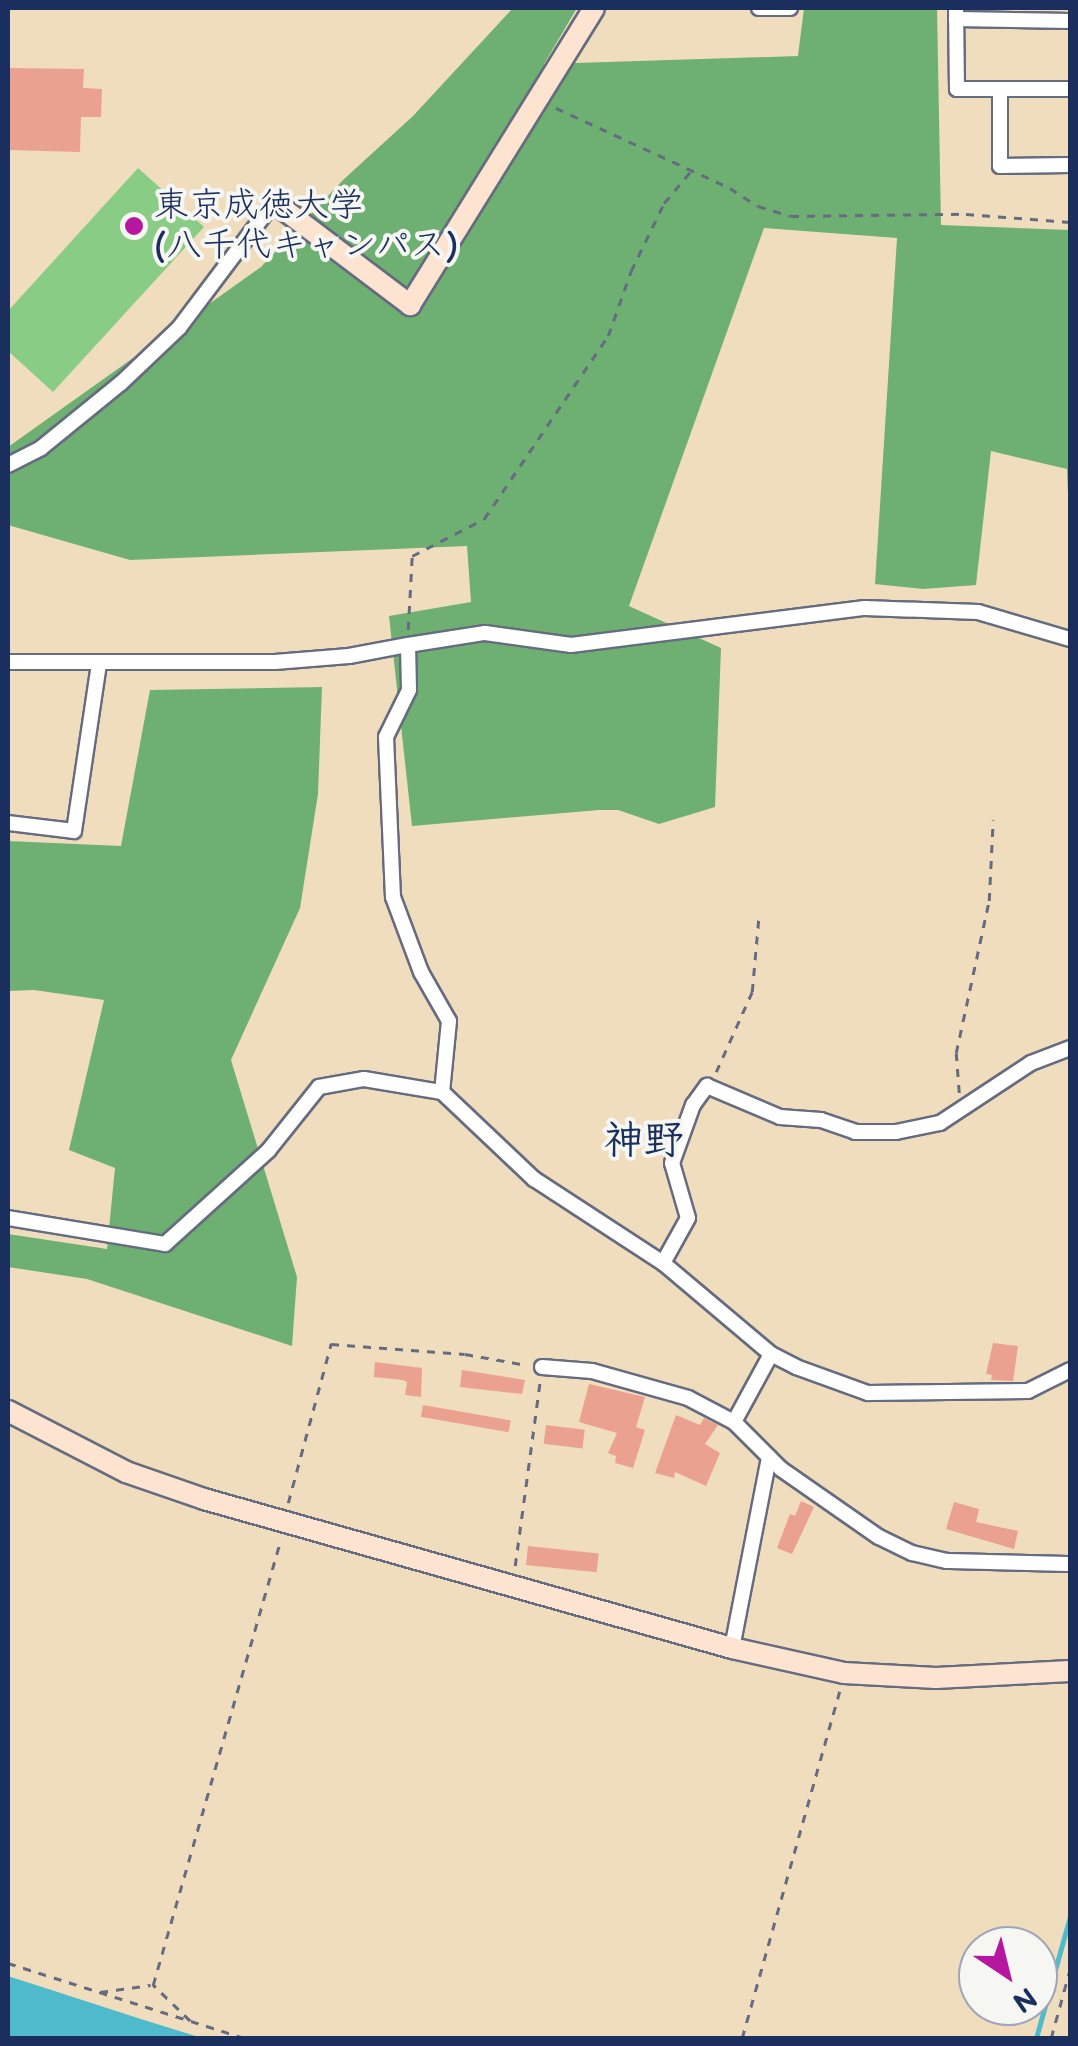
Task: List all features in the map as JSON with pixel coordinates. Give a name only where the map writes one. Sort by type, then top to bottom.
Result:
[{"type":"street","points":[[8,465],[42,448],[122,383],[179,328],[274,202],[410,305],[594,8]]},
{"type":"street","points":[[759,8],[790,8]]},
{"type":"street","points":[[1070,20],[956,13],[958,89],[1070,89]]},
{"type":"street","points":[[1000,88],[1000,166],[1070,165]]},
{"type":"street","points":[[8,662],[276,662],[349,656],[485,632],[572,645],[865,608],[978,612],[1070,638]]},
{"type":"street","points":[[408,645],[409,690],[386,736],[393,897],[420,972],[449,1021],[442,1092]]},
{"type":"street","points":[[8,823],[74,831],[99,664]]},
{"type":"street","points":[[663,1263],[688,1218],[672,1164],[694,1104],[707,1086],[780,1117],[821,1120],[855,1132],[928,1127],[1030,1063],[1070,1048]]},
{"type":"street","points":[[8,1218],[166,1244],[268,1151],[318,1087],[364,1079],[442,1092],[534,1180],[663,1263],[771,1354],[840,1386],[868,1393],[1028,1391],[1070,1370]]},
{"type":"street","points":[[734,1422],[771,1354]]},
{"type":"street","points":[[542,1367],[592,1371],[688,1398],[734,1422],[769,1458],[851,1518],[912,1553],[947,1561],[1070,1564]]},
{"type":"street","points":[[8,1411],[126,1472],[283,1524],[732,1648],[844,1673],[936,1678],[1070,1671]]},
{"type":"street","points":[[732,1648],[769,1458]]},
{"type":"path","points":[[535,98],[691,170],[758,206],[791,216],[966,214],[1070,222]]},
{"type":"path","points":[[408,645],[412,556],[484,519],[608,336],[631,271],[664,203],[691,170]]},
{"type":"path","points":[[960,1109],[956,1054],[989,901],[993,820]]},
{"type":"path","points":[[707,1086],[724,1059],[752,992],[759,913]]},
{"type":"path","points":[[153,1985],[331,1344],[465,1354],[542,1367],[512,1587]]},
{"type":"path","points":[[742,2038],[844,1673]]},
{"type":"path","points":[[8,1963],[244,2038]]},
{"type":"path","points":[[1050,2038],[1070,1969]]},
{"type":"path","points":[[97,1992],[153,1985]]},
{"type":"path","points":[[153,1985],[190,2021]]},
{"type":"green space","points":[[513,8],[577,8],[544,64],[798,56],[804,8],[937,8],[941,225],[1070,230],[1070,545],[1067,469],[991,451],[976,585],[923,589],[875,584],[897,238],[764,228],[629,606],[721,648],[715,807],[659,824],[618,810],[599,810],[412,826],[389,616],[471,602],[467,546],[130,560],[8,525],[8,447],[261,267],[343,180],[413,116]]},
{"type":"green space","points":[[138,168],[204,227],[53,392],[8,351],[8,311]]},
{"type":"green space","points":[[322,687],[318,794],[300,908],[231,1060],[297,1277],[292,1346],[87,1279],[8,1267],[8,1234],[107,1249],[115,1168],[69,1150],[104,1000],[34,990],[8,991],[8,841],[121,846],[150,690]]},
{"type":"water","points":[[8,1976],[144,2020],[202,2038],[8,2038]]},
{"type":"building","points":[[8,68],[84,69],[83,88],[102,89],[101,117],[81,117],[80,152],[8,150]]},
{"type":"building","points":[[993,1343],[1018,1346],[1013,1381],[991,1380],[992,1375],[986,1374]]},
{"type":"building","points":[[375,1362],[422,1368],[421,1397],[405,1395],[407,1382],[403,1380],[374,1377]]},
{"type":"building","points":[[462,1370],[525,1380],[522,1394],[460,1387]]},
{"type":"building","points":[[589,1384],[645,1397],[636,1427],[645,1430],[633,1468],[615,1463],[616,1456],[608,1453],[617,1433],[579,1422]]},
{"type":"building","points":[[423,1405],[511,1420],[509,1432],[421,1417]]},
{"type":"building","points":[[676,1415],[700,1425],[704,1418],[718,1425],[705,1444],[720,1453],[706,1486],[675,1472],[674,1478],[655,1473]]},
{"type":"building","points":[[546,1425],[585,1430],[582,1449],[544,1444]]},
{"type":"building","points":[[801,1501],[814,1507],[792,1554],[777,1548],[790,1514],[795,1516]]},
{"type":"building","points":[[954,1502],[979,1509],[976,1522],[1018,1531],[1014,1549],[946,1529]]},
{"type":"building","points":[[528,1546],[599,1553],[597,1572],[526,1565]]},
{"type":"waterway","points":[[1036,2038],[1070,1916]]},
{"type":"place","name":"東京成徳大学 (八千代キャンパス)","points":[[134,226]]},
{"type":"district","name":"神野","points":[[644,1141]]}]
